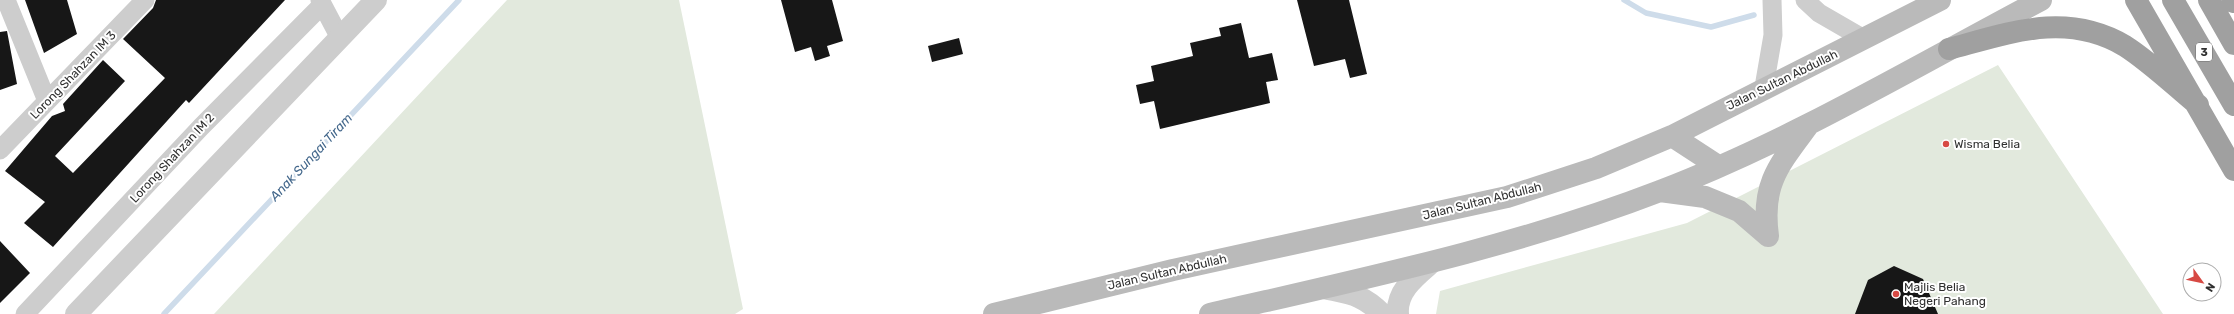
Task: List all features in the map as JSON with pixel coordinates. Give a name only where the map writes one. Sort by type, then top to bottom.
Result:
[{"type":"highway","points":[[2136,0],[2198,105],[2234,170]]},
{"type":"highway","points":[[2153,28],[2154,14],[2161,0]]},
{"type":"highway","name":"3","points":[[2173,0],[2234,105]]},
{"type":"highway","points":[[2209,0],[2234,44]]},
{"type":"highway","points":[[1949,49],[2042,26],[2071,27],[2098,34],[2125,46],[2198,105]]},
{"type":"main road","name":"Jalan Sultan Abdullah","points":[[994,314],[1173,270],[1507,197],[1596,168],[1672,136],[1764,87],[1864,39],[1940,0]]},
{"type":"main road","points":[[1210,314],[1431,263],[1573,221],[1660,191],[1809,124],[2040,0]]},
{"type":"main road","points":[[1660,191],[1705,197],[1739,212],[1768,236],[1765,215],[1766,197],[1784,157],[1809,124]]},
{"type":"main road","points":[[1672,136],[1718,166]]},
{"type":"street","points":[[6,0],[47,101]]},
{"type":"street","name":"Lorong Shahzan IM 3","points":[[0,150],[145,0]]},
{"type":"street","points":[[76,314],[376,0]]},
{"type":"street","points":[[1764,87],[1773,35],[1772,0]]},
{"type":"street","points":[[1805,0],[1819,13],[1864,39]]},
{"type":"street","points":[[321,2],[340,38]]},
{"type":"street","name":"Lorong Shahzan IM 2","points":[[25,314],[321,2]]},
{"type":"street","points":[[1398,314],[1399,299],[1406,288],[1413,279],[1431,263]]},
{"type":"street","points":[[1324,288],[1354,294],[1369,301],[1382,314]]},
{"type":"shaded area","points":[[507,0],[679,0],[743,309],[735,314],[214,314]]},
{"type":"shaded area","name":"Wisma Belia","points":[[1998,65],[2163,314],[1436,314],[1440,291],[1687,223]]},
{"type":"building","points":[[25,0],[67,0],[77,34],[44,53]]},
{"type":"building","points":[[156,0],[285,0],[189,103],[186,100],[53,247],[24,223],[45,202],[5,171],[52,116],[65,111],[63,104],[103,60],[125,81],[55,156],[73,173],[165,78],[123,39],[153,8]]},
{"type":"building","points":[[781,0],[832,0],[843,41],[827,46],[830,56],[815,61],[811,47],[795,52]]},
{"type":"building","points":[[1297,0],[1349,0],[1367,74],[1350,78],[1345,59],[1314,66]]},
{"type":"building","points":[[1241,23],[1249,58],[1272,53],[1278,80],[1266,82],[1270,103],[1160,129],[1154,101],[1140,104],[1136,85],[1154,81],[1151,66],[1193,56],[1190,43],[1221,36],[1219,28]]},
{"type":"building","points":[[7,31],[17,84],[0,90],[0,32]]},
{"type":"building","points":[[959,38],[963,54],[932,62],[928,46]]},
{"type":"building","points":[[0,241],[30,273],[0,303]]},
{"type":"building","name":"Majlis Belia Negeri Pahang","points":[[1894,266],[1923,279],[1938,314],[1855,314],[1868,280]]},
{"type":"waterway","name":"Anak Sungai Tiram","points":[[164,314],[459,0]]},
{"type":"waterway","name":"Anak Sungai Tiram","points":[[1624,0],[1646,13],[1711,27],[1754,15]]},
{"type":"place","name":"Wisma Belia","points":[[1946,144]]},
{"type":"place","name":"Majlis Belia Negeri Pahang","points":[[1896,294]]}]
